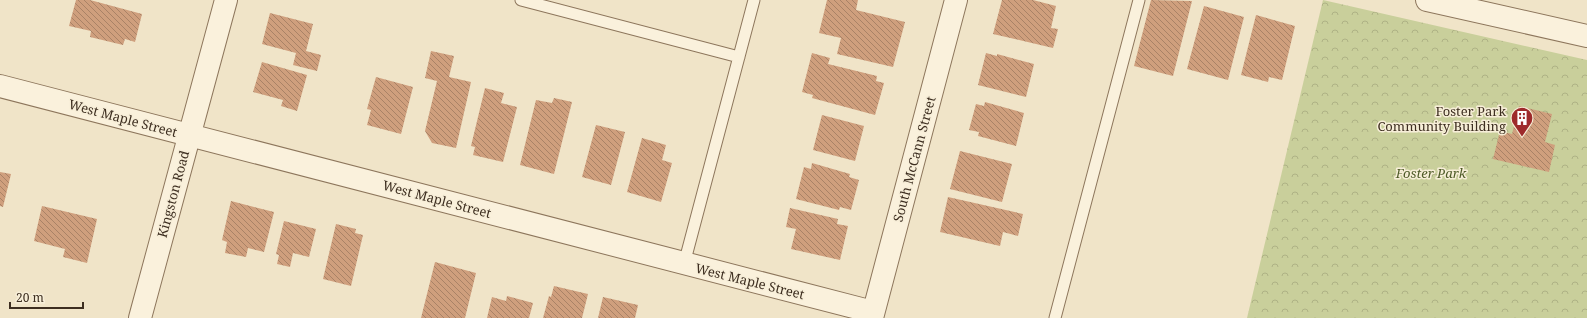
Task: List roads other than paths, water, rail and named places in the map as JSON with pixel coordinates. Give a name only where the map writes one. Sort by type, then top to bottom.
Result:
[{"type":"street","name":"Kingston Road","points":[[140,318],[226,0]]},
{"type":"street","name":"South McCann Street","points":[[873,315],[956,0]]},
{"type":"street","points":[[1427,0],[1587,36]]},
{"type":"street","name":"West Maple Street","points":[[0,86],[684,264],[873,315]]},
{"type":"lane","points":[[521,0],[738,57]]},
{"type":"lane","points":[[684,264],[754,0]]},
{"type":"lane","points":[[1055,318],[1139,0]]},
{"type":"place","name":"Foster Park Community Building","points":[[1522,138]]},
{"type":"park label","name":"Foster Park","points":[[1431,173]]}]
